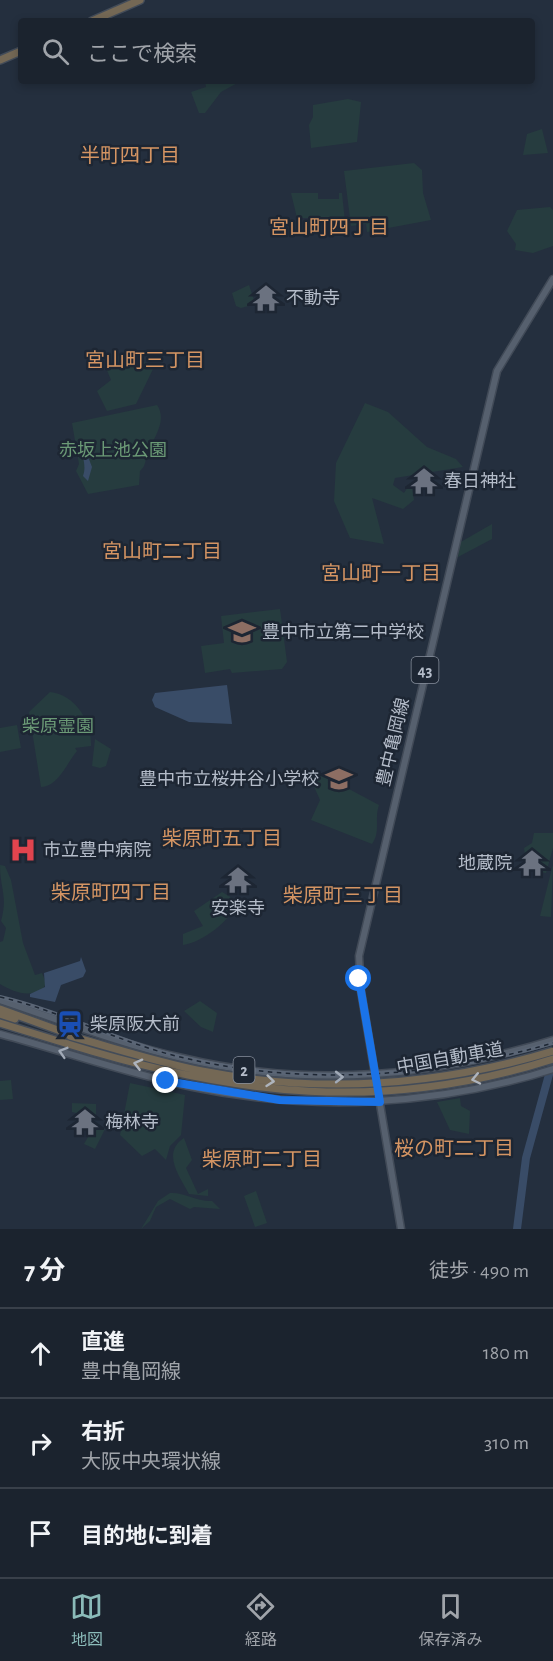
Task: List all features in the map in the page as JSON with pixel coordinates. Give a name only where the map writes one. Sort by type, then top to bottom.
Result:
[{"type":"highway","points":[[99,18],[140,0]]},
{"type":"highway","points":[[0,60],[18,52]]},
{"type":"highway","points":[[0,1009],[70,1035]]},
{"type":"highway","name":"中国自動車道","points":[[0,1014],[84,1040],[202,1071],[265,1081],[385,1084],[496,1067],[553,1050]]},
{"type":"highway","name":"中国自動車道","points":[[0,1024],[199,1079],[259,1088],[326,1093],[385,1092],[443,1086],[502,1074],[553,1059]]},
{"type":"main road","name":"豊中亀岡線","points":[[401,1229],[359,971],[367,921],[496,370],[553,279]]},
{"type":"main road","name":"2","points":[[0,1000],[154,1051],[214,1065],[316,1076],[376,1076],[450,1067],[553,1041]]},
{"type":"main road","name":"2","points":[[0,1034],[113,1067],[203,1089],[280,1100],[380,1102],[482,1088],[553,1069]]},
{"type":"green space","points":[[206,84],[236,84],[221,92],[205,113],[199,113],[191,92],[206,87]]},
{"type":"green space","points":[[348,99],[361,102],[357,142],[311,148],[309,125],[313,117],[313,105]]},
{"type":"green space","points":[[542,129],[548,153],[523,155],[527,134]]},
{"type":"green space","points":[[414,163],[422,170],[423,193],[431,220],[367,232],[366,224],[351,226],[344,171]]},
{"type":"green space","points":[[291,193],[318,193],[318,199],[339,199],[339,193],[342,193],[346,231],[321,232],[311,218],[297,218]]},
{"type":"green space","points":[[550,207],[553,210],[553,246],[533,253],[515,250],[516,244],[507,231],[517,210]]},
{"type":"green space","points":[[249,285],[254,300],[252,305],[241,308],[236,306],[232,293]]},
{"type":"green space","points":[[119,355],[129,359],[135,367],[145,362],[148,366],[155,365],[136,404],[107,411],[97,391],[111,380],[106,368]]},
{"type":"green space","points":[[365,403],[388,412],[427,447],[456,459],[463,467],[395,478],[393,485],[404,493],[411,482],[414,500],[403,509],[372,498],[384,544],[350,538],[334,501],[336,463]]},
{"type":"green space","name":"赤坂上池公園","points":[[157,405],[161,417],[160,424],[140,471],[139,485],[88,494],[76,471],[79,464],[72,423]]},
{"type":"green space","points":[[492,524],[492,539],[458,557],[459,543]]},
{"type":"green space","points":[[280,609],[287,662],[282,669],[232,673],[230,669],[205,673],[201,646],[224,643],[221,616]]},
{"type":"green space","name":"柴原霊園","points":[[50,692],[68,698],[81,711],[89,728],[91,746],[75,748],[77,751],[62,774],[53,783],[41,787],[29,712]]},
{"type":"green space","points":[[17,725],[21,748],[0,752],[0,728]]},
{"type":"green space","points":[[95,739],[111,749],[106,766],[100,768],[92,766]]},
{"type":"green space","points":[[317,772],[379,805],[376,834],[372,844],[311,820],[320,800],[312,782]]},
{"type":"green space","points":[[534,833],[553,833],[553,848],[546,873],[540,872],[541,857],[525,855],[524,848],[532,843]]},
{"type":"green space","points":[[0,865],[5,866],[11,880],[23,943],[35,975],[42,973],[46,983],[43,989],[37,992],[21,993],[0,984],[0,942],[3,941],[6,928],[1,921],[4,899]]},
{"type":"green space","points":[[553,865],[551,917],[540,916],[552,868]]},
{"type":"green space","points":[[222,892],[239,902],[235,909],[208,935],[183,945],[183,934],[203,926],[194,911]]},
{"type":"green space","points":[[200,1001],[217,1013],[213,1032],[201,1027],[184,1011]]},
{"type":"green space","points":[[11,1080],[13,1099],[0,1100],[0,1081]]},
{"type":"green space","points":[[130,1083],[185,1095],[181,1135],[170,1146],[166,1160],[155,1149],[142,1156],[120,1135]]},
{"type":"green space","points":[[460,1098],[461,1106],[470,1111],[469,1134],[450,1130],[437,1102]]},
{"type":"green space","points":[[72,1103],[96,1104],[96,1118],[72,1112]]},
{"type":"green space","points":[[93,1128],[105,1129],[95,1149],[84,1144]]},
{"type":"green space","points":[[184,1138],[192,1160],[186,1168],[198,1194],[208,1189],[208,1196],[189,1194],[177,1173],[173,1158],[174,1151],[177,1144]]},
{"type":"green space","points":[[256,1191],[267,1223],[255,1227],[244,1196]]},
{"type":"green space","points":[[170,1193],[212,1201],[220,1209],[194,1207],[190,1209],[170,1199],[156,1207],[150,1221],[141,1229],[158,1201]]},
{"type":"water","points":[[82,439],[88,444],[87,454],[92,467],[88,481],[83,476]]},
{"type":"water","points":[[227,685],[232,724],[189,722],[155,707],[152,700],[155,693]]},
{"type":"water","points":[[81,957],[86,971],[83,977],[61,985],[55,1002],[30,997],[30,994],[45,987],[44,973],[80,961]]},
{"type":"waterway","points":[[517,1229],[526,1158],[553,1060]]},
{"type":"railway","points":[[0,997],[45,1010],[154,1050],[223,1066],[270,1072],[318,1075],[413,1071],[507,1055],[553,1043]]},
{"type":"place","name":"不動寺","points":[[266,298]]},
{"type":"place","name":"春日神社","points":[[424,481]]},
{"type":"place","name":"豊中市立第二中学校","points":[[242,632]]},
{"type":"place","name":"豊中市立桜井谷小学校","points":[[339,779]]},
{"type":"place","name":"市立豊中病院","points":[[23,850]]},
{"type":"place","name":"地蔵院","points":[[532,863]]},
{"type":"place","name":"安楽寺","points":[[238,880]]},
{"type":"place","name":"柴原阪大前","points":[[70,1024]]},
{"type":"place","name":"梅林寺","points":[[85,1122]]},
{"type":"district","name":"半町四丁目","points":[[130,155]]},
{"type":"district","name":"宮山町四丁目","points":[[329,227]]},
{"type":"district","name":"宮山町三丁目","points":[[145,360]]},
{"type":"district","name":"宮山町二丁目","points":[[162,551]]},
{"type":"district","name":"宮山町一丁目","points":[[381,573]]},
{"type":"district","name":"柴原町五丁目","points":[[222,838]]},
{"type":"district","name":"柴原町四丁目","points":[[111,892]]},
{"type":"district","name":"柴原町三丁目","points":[[343,895]]},
{"type":"district","name":"桜の町二丁目","points":[[454,1148]]},
{"type":"district","name":"柴原町二丁目","points":[[262,1159]]},
{"type":"route","points":[[166,1081],[280,1100],[380,1102],[359,979]]}]
